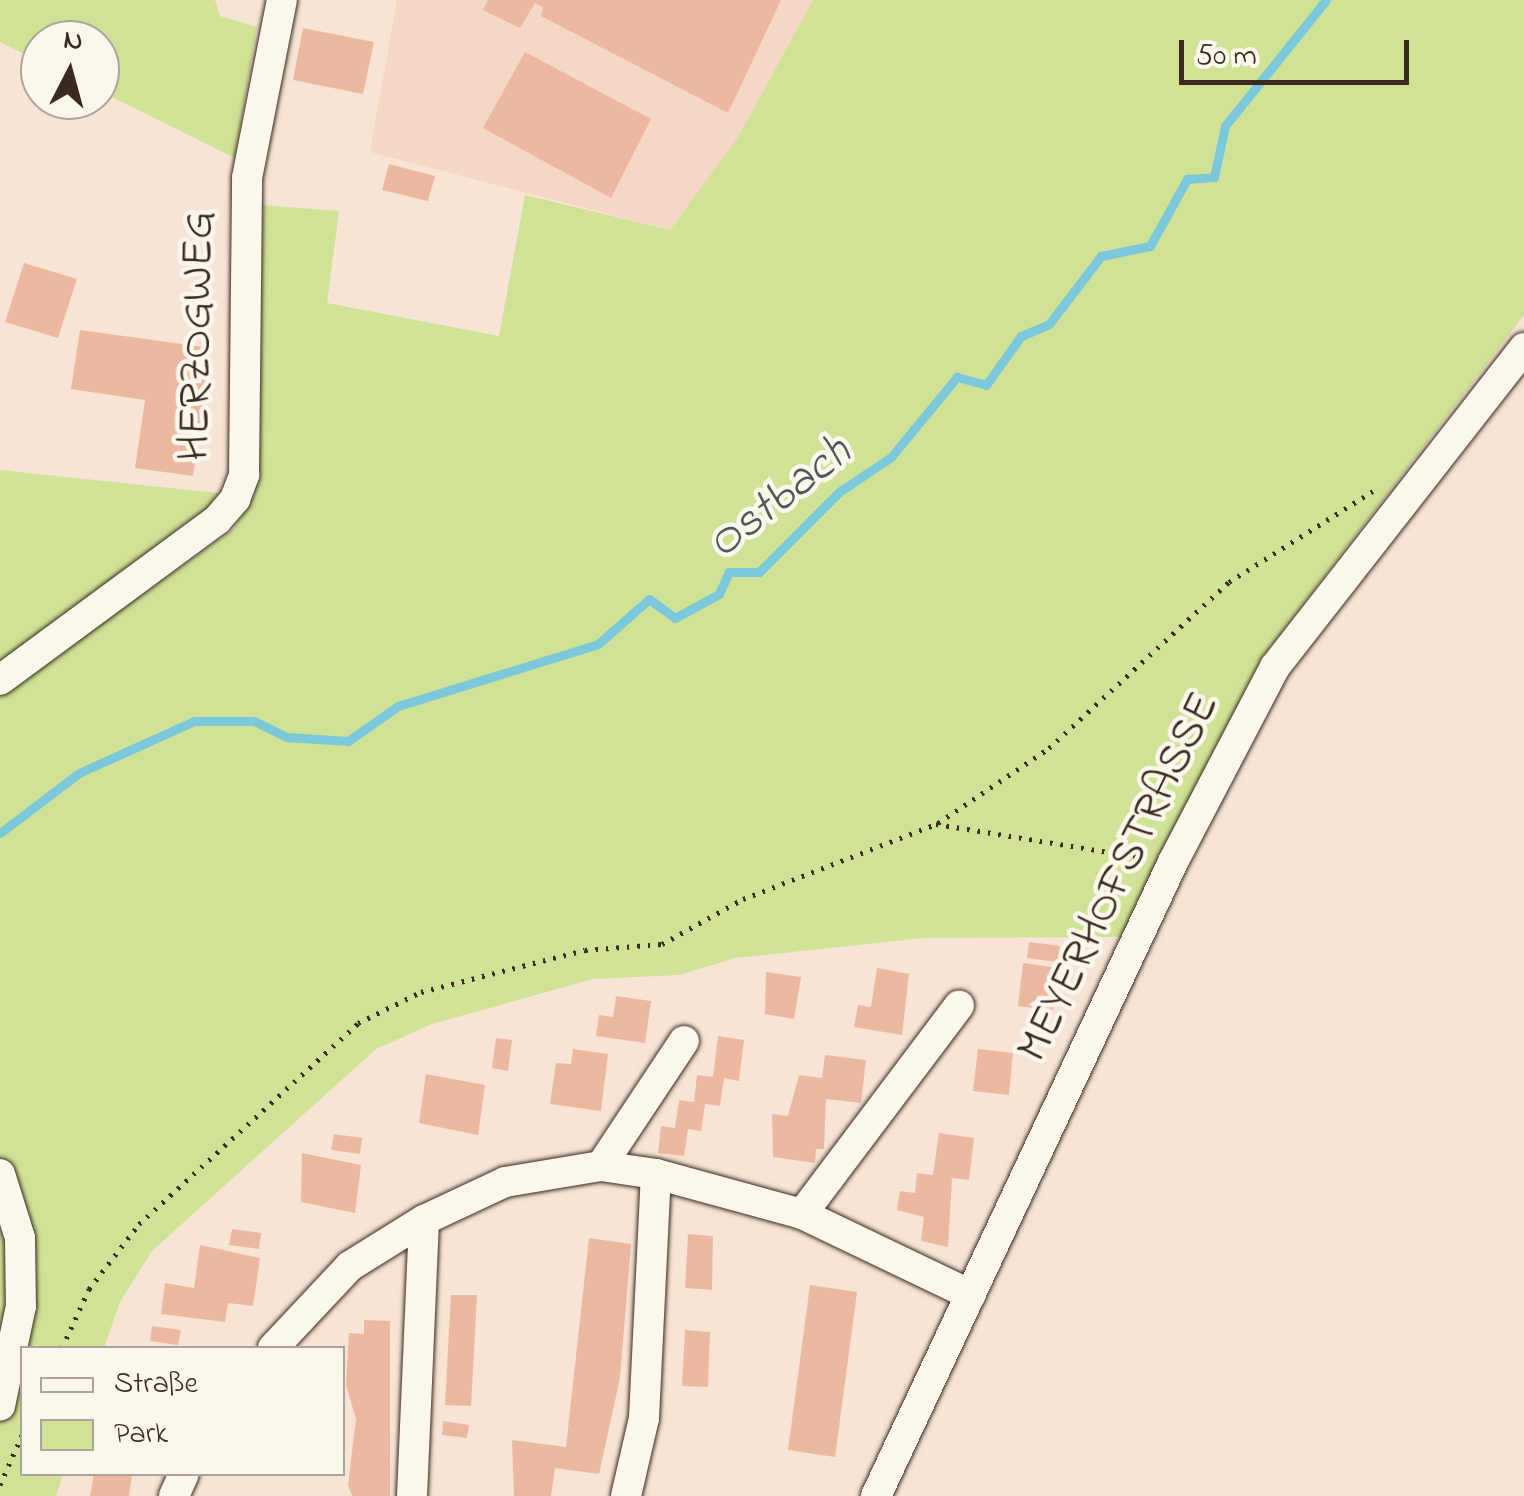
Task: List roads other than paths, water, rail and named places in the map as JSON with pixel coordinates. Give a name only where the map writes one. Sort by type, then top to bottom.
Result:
[{"type":"street","name":"HERZOGWEG","points":[[0,680],[217,520],[235,500],[244,475],[247,178],[282,0]]},
{"type":"street","name":"MEYERHOFSTRASSE","points":[[876,1496],[1173,862],[1275,666],[1524,348]]},
{"type":"street","points":[[802,1214],[960,1006]]},
{"type":"street","points":[[600,1166],[684,1041]]},
{"type":"street","points":[[275,1346],[350,1266],[424,1220],[505,1182],[600,1166],[656,1174],[802,1214],[970,1295]]},
{"type":"street","points":[[0,1174],[20,1238],[21,1306],[0,1406]]},
{"type":"street","points":[[626,1496],[644,1418],[656,1174]]},
{"type":"street","points":[[412,1496],[424,1220]]},
{"type":"waterway","name":"Ostbach","points":[[0,833],[79,773],[194,721],[254,721],[287,737],[348,741],[398,706],[598,644],[649,599],[675,618],[719,594],[729,572],[759,572],[839,492],[891,457],[957,377],[986,385],[1021,336],[1049,324],[1101,256],[1150,246],[1187,179],[1214,177],[1225,126],[1326,0]]}]
